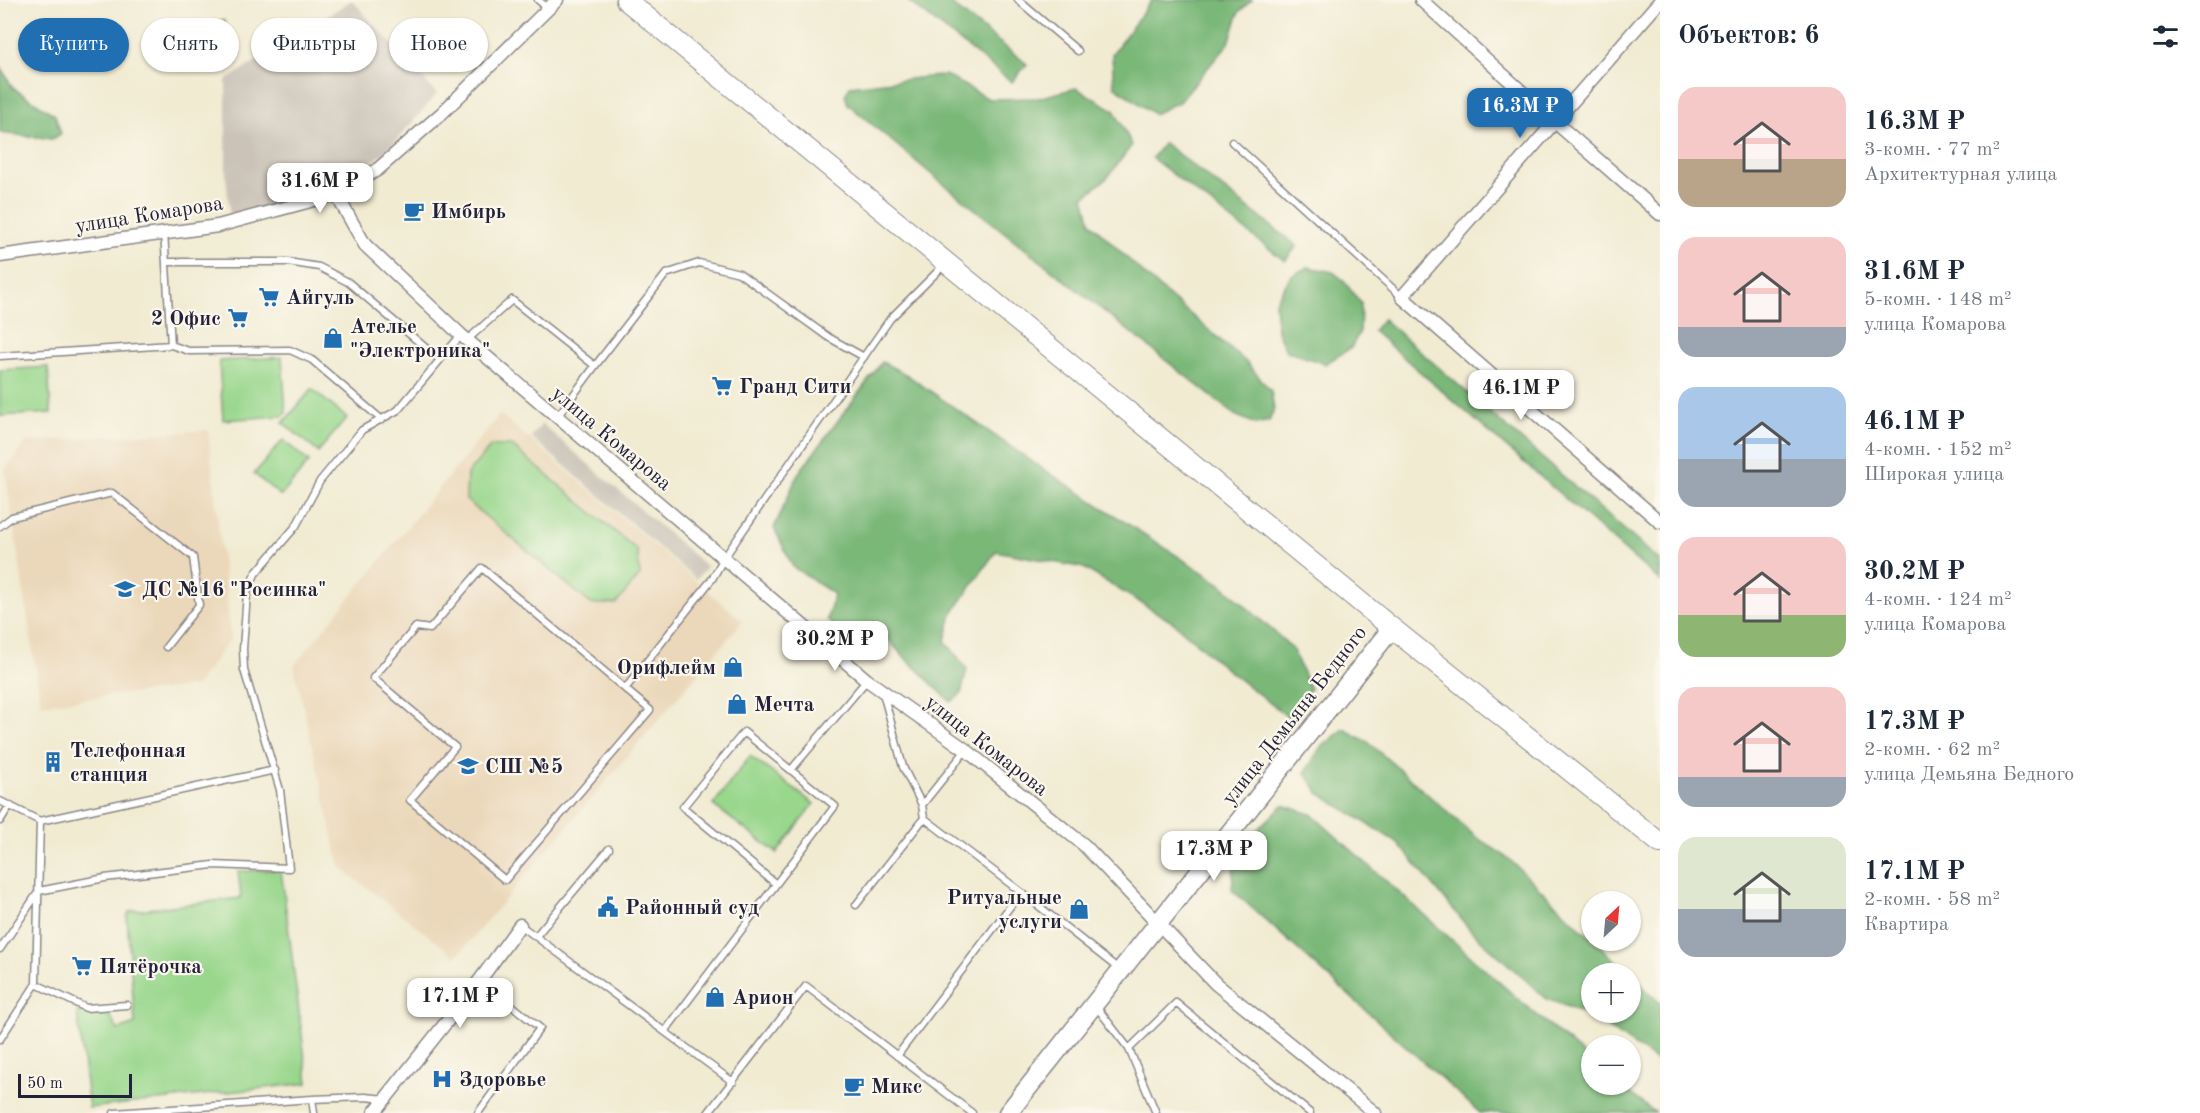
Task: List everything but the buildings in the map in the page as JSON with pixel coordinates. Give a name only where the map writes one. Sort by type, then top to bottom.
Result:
[{"type":"main road","points":[[626,0],[1392,628],[1660,843]]},
{"type":"street","points":[[1421,0],[1660,214]]},
{"type":"street","points":[[1660,1],[1402,297],[1660,522]]},
{"type":"street","name":"улица Комарова","points":[[0,256],[218,226],[336,194],[377,170],[434,121],[552,4]]},
{"type":"street","name":"улица Комарова","points":[[336,194],[365,245],[464,338],[867,680],[966,750],[1084,845],[1216,984],[1375,1113]]},
{"type":"street","name":"улица Демьяна Бедного","points":[[1008,1113],[1392,628]]},
{"type":"street","points":[[374,1113],[480,980],[520,925]]},
{"type":"lane","points":[[538,0],[552,4]]},
{"type":"lane","points":[[1018,0],[1078,51]]},
{"type":"lane","points":[[1232,142],[1402,297]]},
{"type":"lane","points":[[164,232],[171,345]]},
{"type":"lane","points":[[166,262],[288,262],[319,267],[348,282],[440,360]]},
{"type":"lane","points":[[625,689],[712,579],[724,558],[890,319],[947,262]]},
{"type":"lane","points":[[557,417],[666,274],[699,263],[739,273],[828,337],[864,357]]},
{"type":"lane","points":[[0,949],[39,891],[105,878],[213,865],[289,868],[282,800],[244,670],[243,649],[249,585],[255,574],[300,520],[323,476],[363,430],[398,410],[440,360],[512,300],[596,366]]},
{"type":"lane","points":[[0,356],[171,345],[189,351],[282,349],[300,353],[382,420]]},
{"type":"lane","points":[[0,526],[12,517],[112,493],[193,557],[199,605],[166,647]]},
{"type":"lane","points":[[482,568],[625,689],[650,710],[506,880],[410,800],[455,747],[373,678],[416,627],[430,629],[482,568]]},
{"type":"lane","points":[[791,770],[867,680]]},
{"type":"lane","points":[[882,690],[903,767],[922,805],[924,818],[1120,971]]},
{"type":"lane","points":[[666,1030],[835,806],[744,732],[683,807],[776,884]]},
{"type":"lane","points":[[922,805],[966,750]]},
{"type":"lane","points":[[0,801],[40,821],[275,770]]},
{"type":"lane","points":[[0,821],[10,806]]},
{"type":"lane","points":[[856,905],[924,818]]},
{"type":"lane","points":[[0,1039],[36,984],[40,821]]},
{"type":"lane","points":[[536,936],[609,849]]},
{"type":"lane","points":[[897,1056],[1021,892]]},
{"type":"lane","points":[[520,925],[666,1030],[733,1082]]},
{"type":"lane","points":[[478,1113],[540,1028],[480,980]]},
{"type":"lane","points":[[36,984],[86,1008],[127,1005]]},
{"type":"lane","points":[[708,1113],[806,986],[972,1113]]},
{"type":"lane","points":[[1129,1049],[1176,1003],[1310,1113]]},
{"type":"lane","points":[[1094,1004],[1129,1049],[1156,1113]]},
{"type":"lane","points":[[114,1113],[312,1099],[365,1097],[386,1099]]},
{"type":"lane","points":[[312,1099],[314,1113]]},
{"type":"shaded area","points":[[352,0],[368,18],[324,18]]},
{"type":"shaded area","points":[[377,28],[389,41],[389,72],[417,72],[437,94],[386,152],[324,196],[230,218],[226,176],[226,80],[251,64],[251,72],[377,72]]},
{"type":"shaded area","name":"СШ №5","points":[[500,414],[743,621],[456,957],[340,867],[294,666]]},
{"type":"shaded area","points":[[542,424],[707,567],[696,579],[531,437]]},
{"type":"shaded area","name":"ДС №16 \"Росинка\"","points":[[208,430],[231,638],[196,686],[41,704],[5,470],[26,442]]},
{"type":"green space","points":[[907,0],[946,0],[1027,64],[1012,82]]},
{"type":"green space","points":[[1152,0],[1252,0],[1239,12],[1229,43],[1179,102],[1154,114],[1114,86],[1112,54]]},
{"type":"green space","points":[[0,66],[13,88],[55,115],[61,134],[52,139],[0,133]]},
{"type":"green space","points":[[945,75],[989,99],[1038,98],[1076,88],[1114,110],[1132,145],[1108,177],[1084,197],[1091,223],[1147,277],[1246,362],[1271,391],[1274,409],[1269,421],[1256,424],[1235,415],[937,179],[848,104],[845,95],[850,86]]},
{"type":"green space","points":[[1164,143],[1297,246],[1285,261],[1152,158]]},
{"type":"green space","points":[[1308,267],[1333,272],[1342,279],[1361,303],[1360,331],[1351,348],[1325,364],[1286,351],[1277,331],[1275,302],[1291,276]]},
{"type":"green space","points":[[1383,319],[1660,561],[1660,581],[1373,331]]},
{"type":"green space","points":[[282,357],[286,413],[282,416],[223,420],[219,361]]},
{"type":"green space","points":[[882,362],[907,375],[1040,467],[1221,584],[1292,648],[1310,689],[1288,717],[1225,668],[1174,623],[1084,568],[996,551],[952,614],[945,641],[967,669],[961,694],[951,702],[887,638],[855,644],[827,620],[834,594],[793,567],[774,528],[798,474]]},
{"type":"green space","points":[[48,367],[51,413],[0,416],[0,370]]},
{"type":"green space","points":[[312,389],[347,418],[318,452],[283,423]]},
{"type":"green space","points":[[283,440],[309,462],[281,496],[254,474]]},
{"type":"green space","points":[[491,446],[512,446],[637,550],[640,575],[616,604],[591,604],[466,500],[467,474]]},
{"type":"green space","points":[[1344,729],[1368,742],[1476,837],[1508,858],[1581,928],[1581,951],[1605,951],[1618,963],[1581,963],[1581,1012],[1547,999],[1471,931],[1398,843],[1320,794],[1305,773],[1320,748]]},
{"type":"green space","points":[[750,756],[814,804],[777,853],[713,805]]},
{"type":"green space","points":[[1283,805],[1311,814],[1581,1052],[1581,1095],[1632,1095],[1657,1113],[1480,1113],[1232,890],[1234,864],[1250,837]]},
{"type":"green space","points":[[281,870],[308,1083],[89,1108],[77,1011],[110,1016],[118,1030],[135,1024],[127,917],[130,911],[241,898],[238,871]]},
{"type":"green space","points":[[1641,985],[1660,1003],[1660,1063],[1641,1050],[1641,1035],[1619,1035],[1601,1023],[1641,1023]]},
{"type":"place","name":"Имбирь","points":[[414,211]]},
{"type":"place","name":"Айгуль","points":[[269,297]]},
{"type":"place","name":"2 Офис","points":[[238,318]]},
{"type":"place","name":"Ателье \"Электроника\"","points":[[333,338]]},
{"type":"place","name":"Гранд Сити","points":[[722,386]]},
{"type":"place","name":"ДС №16 \"Росинка\"","points":[[125,589]]},
{"type":"place","name":"Орифлейм","points":[[733,667]]},
{"type":"place","name":"Мечта","points":[[737,704]]},
{"type":"place","name":"Телефонная станция","points":[[53,762]]},
{"type":"place","name":"СШ №5","points":[[468,766]]},
{"type":"place","name":"Районный суд","points":[[608,907]]},
{"type":"place","name":"Ритуальные услуги","points":[[1079,909]]},
{"type":"place","name":"Пятёрочка","points":[[82,966]]},
{"type":"place","name":"Арион","points":[[715,997]]},
{"type":"place","name":"Здоровье","points":[[442,1079]]},
{"type":"place","name":"Микс","points":[[854,1086]]}]
